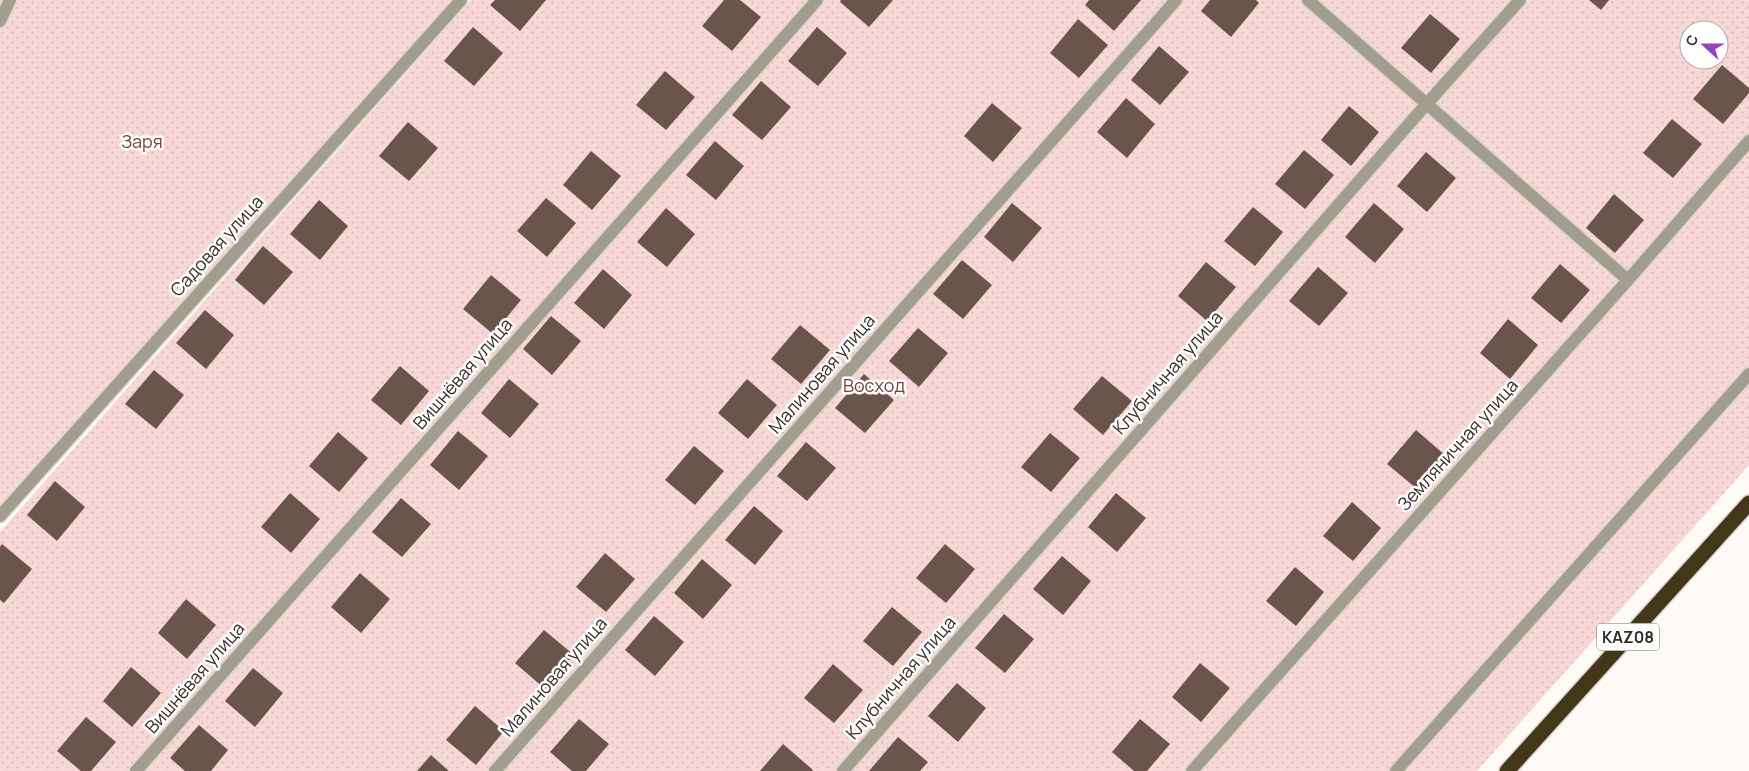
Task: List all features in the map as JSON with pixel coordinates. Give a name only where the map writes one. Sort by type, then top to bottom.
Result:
[{"type":"highway","name":"KAZ08","points":[[1507,771],[1749,503]]},
{"type":"street","points":[[0,21],[10,0]]},
{"type":"street","name":"Садовая улица","points":[[0,516],[461,0]]},
{"type":"street","name":"Вишнёвая улица","points":[[136,771],[817,0]]},
{"type":"street","name":"Малиновая улица","points":[[495,771],[1176,0]]},
{"type":"street","points":[[1308,0],[1628,280]]},
{"type":"street","name":"Клубничная улица","points":[[843,771],[1520,0]]},
{"type":"street","name":"Земляничная улица","points":[[1192,771],[1749,141]]},
{"type":"street","points":[[1396,771],[1749,374]]},
{"type":"green space","name":"Заря","points":[[0,0],[460,0],[0,512]]},
{"type":"green space","name":"Восход","points":[[471,0],[1749,0],[1749,465],[1477,771],[0,771],[0,532]]},
{"type":"building","points":[[495,0],[546,0],[520,31],[490,5]]},
{"type":"building","points":[[724,0],[740,0],[761,17],[732,51],[702,26]]},
{"type":"building","points":[[841,0],[893,0],[869,27],[840,2]]},
{"type":"building","points":[[1089,0],[1141,0],[1114,31],[1085,5]]},
{"type":"building","points":[[1210,0],[1256,0],[1259,3],[1231,37],[1201,11]]},
{"type":"building","points":[[1589,0],[1609,0],[1601,10]]},
{"type":"building","points":[[1430,14],[1460,39],[1431,73],[1401,48]]},
{"type":"building","points":[[1078,19],[1108,45],[1079,78],[1050,53]]},
{"type":"building","points":[[473,27],[503,53],[474,86],[444,61]]},
{"type":"building","points":[[817,27],[847,53],[818,86],[788,61]]},
{"type":"building","points":[[1159,46],[1189,72],[1160,105],[1131,80]]},
{"type":"building","points":[[1718,70],[1728,70],[1749,88],[1749,93],[1723,124],[1693,99]]},
{"type":"building","points":[[665,71],[695,97],[666,130],[636,105]]},
{"type":"building","points":[[761,81],[791,107],[762,140],[732,115]]},
{"type":"building","points":[[1126,98],[1155,124],[1127,158],[1097,132]]},
{"type":"building","points":[[992,103],[1022,128],[993,162],[964,136]]},
{"type":"building","points":[[1349,106],[1379,132],[1351,166],[1321,140]]},
{"type":"building","points":[[1672,119],[1702,144],[1673,178],[1643,153]]},
{"type":"building","points":[[408,122],[438,148],[409,181],[379,156]]},
{"type":"building","points":[[715,141],[744,166],[716,200],[686,175]]},
{"type":"building","points":[[1304,150],[1334,175],[1305,209],[1275,184]]},
{"type":"building","points":[[591,151],[621,176],[592,210],[563,185]]},
{"type":"building","points":[[1426,152],[1456,178],[1427,212],[1397,186]]},
{"type":"building","points":[[1614,194],[1644,220],[1615,253],[1586,228]]},
{"type":"building","points":[[546,198],[576,223],[547,257],[517,231]]},
{"type":"building","points":[[319,200],[348,226],[320,260],[290,234]]},
{"type":"building","points":[[1012,203],[1042,228],[1013,262],[984,237]]},
{"type":"building","points":[[1374,203],[1404,229],[1375,263],[1345,237]]},
{"type":"building","points":[[1253,207],[1283,232],[1255,266],[1224,241]]},
{"type":"building","points":[[666,208],[695,234],[667,267],[637,242]]},
{"type":"building","points":[[263,246],[293,272],[264,305],[235,280]]},
{"type":"building","points":[[962,260],[992,285],[963,319],[933,294]]},
{"type":"building","points":[[1206,262],[1236,287],[1207,321],[1178,296]]},
{"type":"building","points":[[1560,264],[1590,290],[1561,323],[1531,298]]},
{"type":"building","points":[[1318,267],[1348,293],[1319,326],[1289,301]]},
{"type":"building","points":[[603,269],[632,295],[604,329],[574,303]]},
{"type":"building","points":[[491,275],[521,300],[493,334],[463,309]]},
{"type":"building","points":[[205,310],[234,335],[206,369],[176,343]]},
{"type":"building","points":[[551,316],[581,341],[552,375],[523,349]]},
{"type":"building","points":[[1508,319],[1538,345],[1510,379],[1480,353]]},
{"type":"building","points":[[800,325],[830,350],[801,384],[771,359]]},
{"type":"building","points":[[918,328],[948,353],[919,387],[889,361]]},
{"type":"building","points":[[400,366],[429,391],[401,425],[371,400]]},
{"type":"building","points":[[154,370],[184,395],[156,429],[125,404]]},
{"type":"building","points":[[864,374],[894,400],[865,433],[835,408]]},
{"type":"building","points":[[1102,376],[1132,401],[1103,435],[1073,409]]},
{"type":"building","points":[[509,379],[539,404],[510,438],[481,413]]},
{"type":"building","points":[[747,379],[777,405],[748,439],[718,413]]},
{"type":"building","points":[[1416,430],[1446,456],[1417,489],[1387,464]]},
{"type":"building","points":[[458,431],[488,456],[459,490],[430,465]]},
{"type":"building","points":[[338,432],[368,458],[339,492],[309,466]]},
{"type":"building","points":[[1050,433],[1080,458],[1051,492],[1021,467]]},
{"type":"building","points":[[806,442],[836,468],[807,501],[777,476]]},
{"type":"building","points":[[694,446],[724,471],[695,505],[665,480]]},
{"type":"building","points":[[55,481],[85,507],[57,541],[27,515]]},
{"type":"building","points":[[290,493],[320,519],[291,553],[261,527]]},
{"type":"building","points":[[1116,493],[1146,518],[1117,552],[1088,527]]},
{"type":"building","points":[[401,498],[431,524],[402,557],[372,532]]},
{"type":"building","points":[[1352,502],[1381,528],[1353,561],[1323,536]]},
{"type":"building","points":[[754,506],[783,531],[755,565],[725,540]]},
{"type":"building","points":[[2,544],[32,569],[4,603],[0,600],[0,547]]},
{"type":"building","points":[[945,544],[975,569],[946,603],[916,578]]},
{"type":"building","points":[[605,553],[635,579],[606,612],[576,587]]},
{"type":"building","points":[[1062,556],[1091,581],[1063,615],[1033,589]]},
{"type":"building","points":[[702,559],[732,585],[703,619],[674,593]]},
{"type":"building","points":[[1295,567],[1324,592],[1296,626],[1266,601]]},
{"type":"building","points":[[360,573],[390,599],[361,633],[331,607]]},
{"type":"building","points":[[186,599],[216,625],[187,659],[158,633]]},
{"type":"building","points":[[892,607],[922,632],[893,666],[863,641]]},
{"type":"building","points":[[1004,614],[1034,639],[1005,673],[975,648]]},
{"type":"building","points":[[654,616],[684,642],[655,676],[625,650]]},
{"type":"building","points":[[544,630],[574,655],[545,689],[515,663]]},
{"type":"building","points":[[1200,663],[1230,688],[1201,722],[1172,697]]},
{"type":"building","points":[[833,664],[863,690],[834,723],[804,698]]},
{"type":"building","points":[[131,667],[161,693],[132,727],[103,701]]},
{"type":"building","points":[[253,668],[283,693],[255,727],[225,701]]},
{"type":"building","points":[[957,683],[986,708],[958,742],[928,716]]},
{"type":"building","points":[[475,706],[504,731],[476,765],[446,740]]},
{"type":"building","points":[[86,717],[116,742],[91,771],[81,771],[57,751]]},
{"type":"building","points":[[579,719],[609,744],[586,771],[572,771],[550,752]]},
{"type":"building","points":[[1140,719],[1170,744],[1147,771],[1134,771],[1112,752]]},
{"type":"building","points":[[199,725],[228,750],[211,771],[185,771],[170,758]]},
{"type":"building","points":[[898,737],[928,762],[920,771],[869,771]]},
{"type":"building","points":[[783,744],[813,770],[760,771]]},
{"type":"building","points":[[431,755],[449,771],[417,771]]}]
